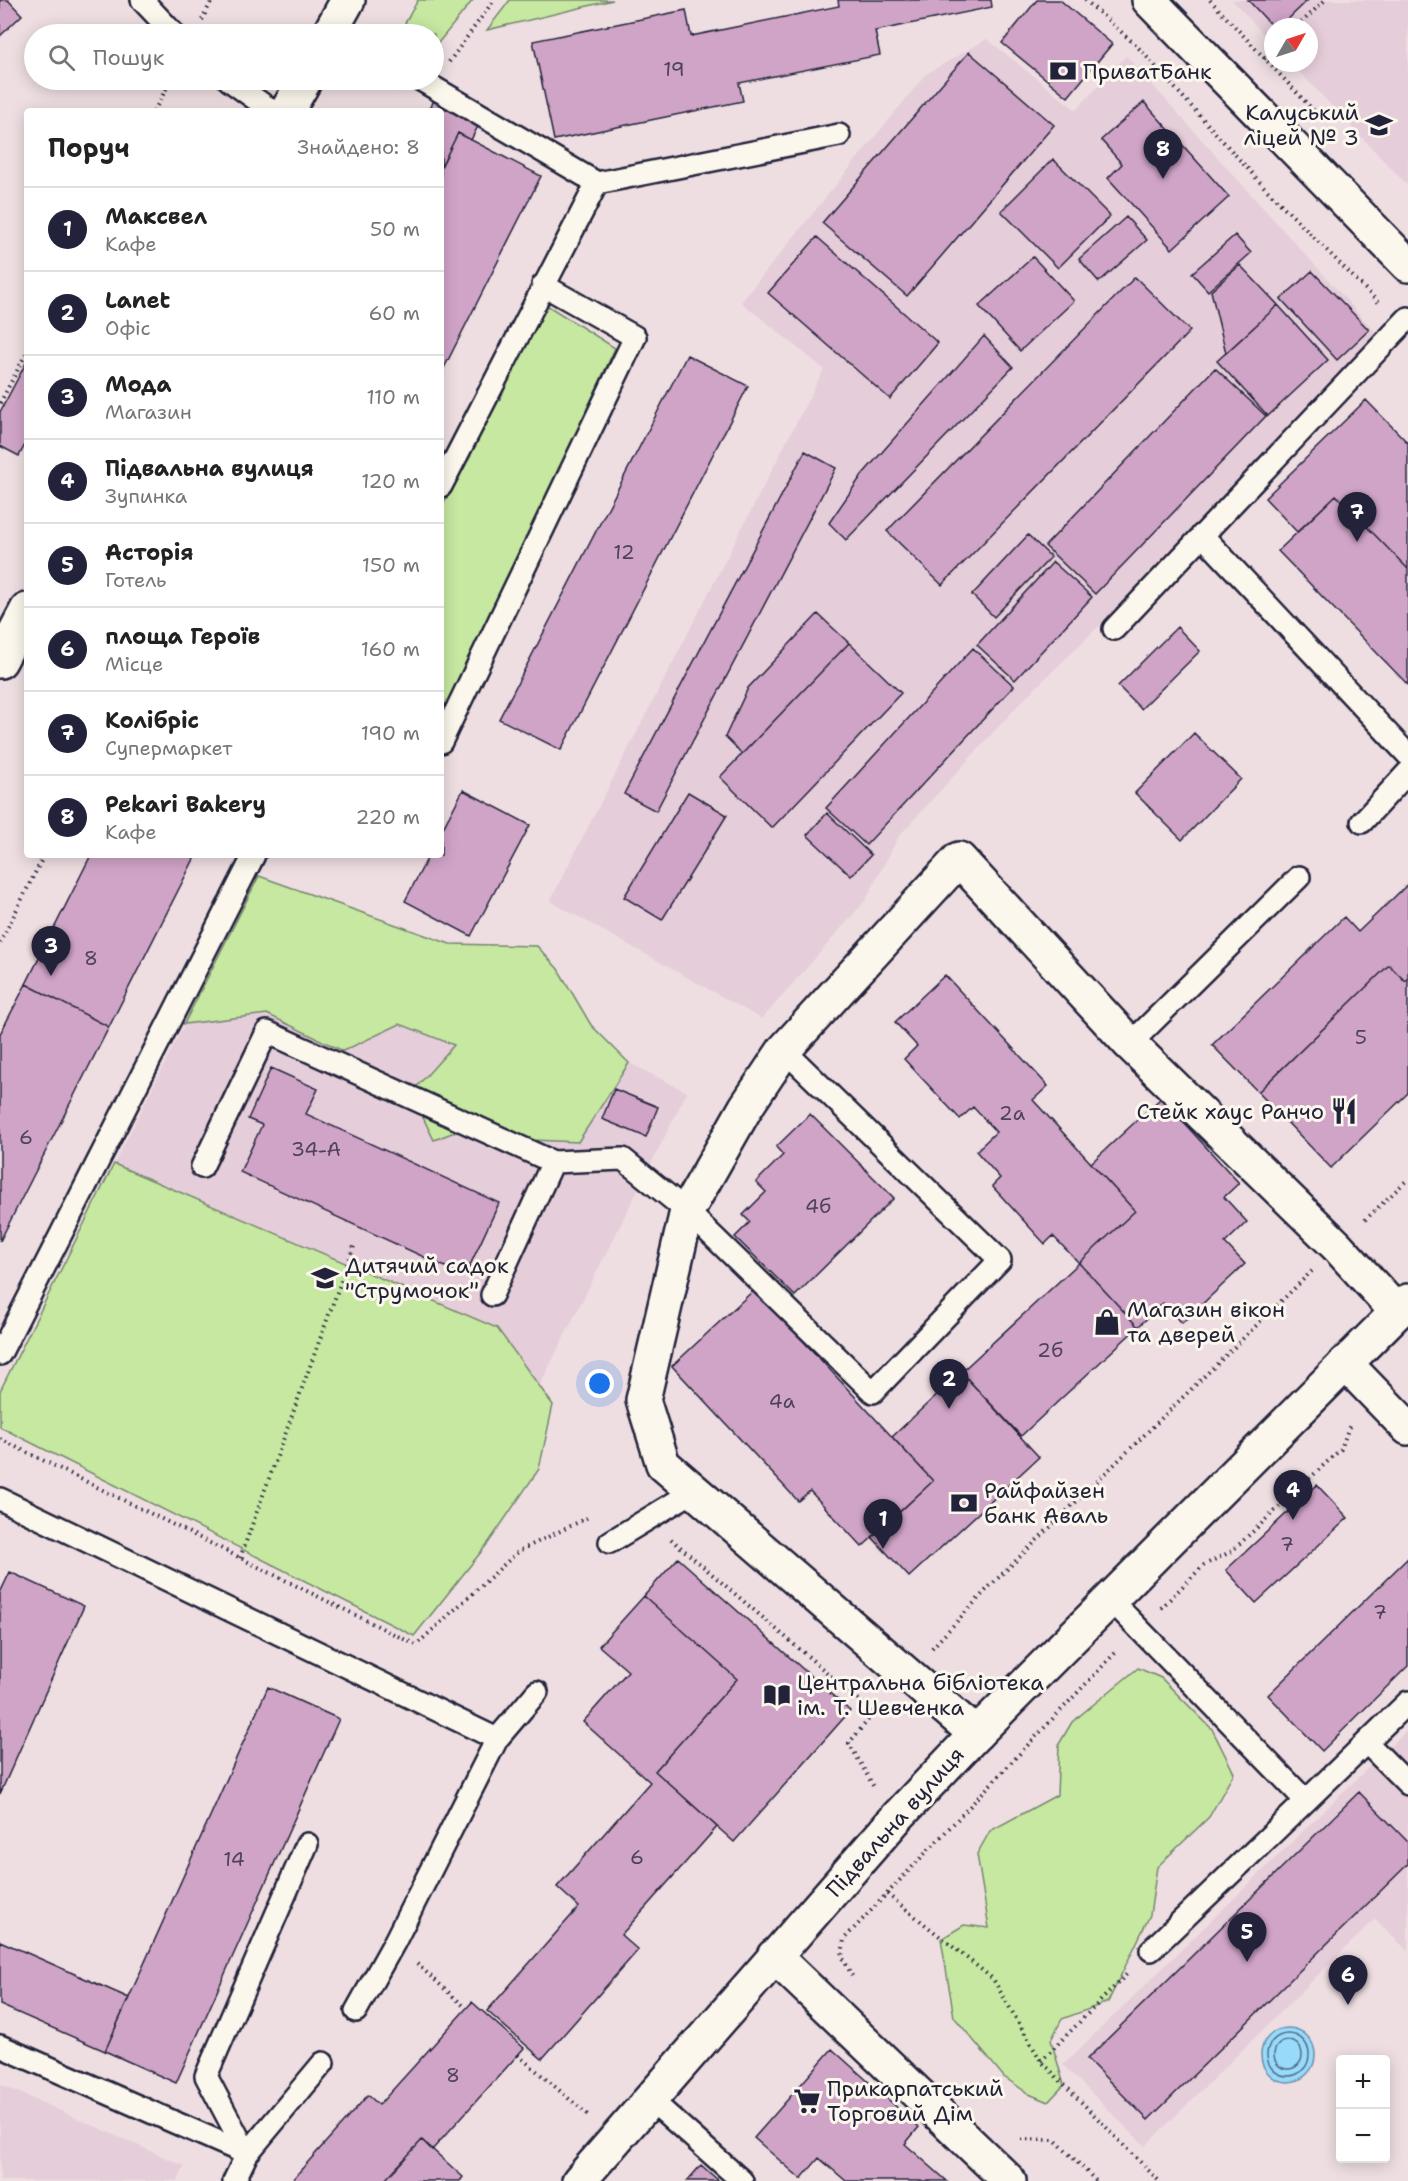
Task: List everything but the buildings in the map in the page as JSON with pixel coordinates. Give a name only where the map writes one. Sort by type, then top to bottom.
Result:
[{"type":"street","points":[[1149,0],[1408,265]]},
{"type":"street","points":[[289,108],[299,90]]},
{"type":"street","points":[[0,661],[24,616]]},
{"type":"street","points":[[976,1734],[663,1464],[643,1400],[687,1211],[746,1107],[784,1050],[959,859],[1130,1044],[1402,1306]]},
{"type":"street","name":"Підвальна вулиця","points":[[579,2181],[898,1816],[976,1734],[1402,1306]]},
{"type":"street","points":[[1345,1363],[1408,1428]]},
{"type":"street","points":[[774,1956],[1009,2181]]},
{"type":"lane","points":[[142,0],[165,24]]},
{"type":"lane","points":[[243,90],[268,108]]},
{"type":"lane","points":[[438,90],[597,183],[839,135]]},
{"type":"lane","points":[[444,480],[597,183]]},
{"type":"lane","points":[[444,736],[635,337],[543,285]]},
{"type":"lane","points":[[1114,629],[1405,322]]},
{"type":"lane","points":[[1202,535],[1408,755]]},
{"type":"lane","points":[[1362,822],[1408,772]]},
{"type":"lane","points":[[0,1354],[252,858]]},
{"type":"lane","points":[[1130,1044],[1299,877]]},
{"type":"lane","points":[[202,1167],[267,1032],[553,1162],[623,1159],[687,1211],[873,1392],[1000,1260],[784,1050]]},
{"type":"lane","points":[[492,1295],[553,1162]]},
{"type":"lane","points":[[610,1542],[694,1491]]},
{"type":"lane","points":[[0,1499],[497,1739]]},
{"type":"lane","points":[[1110,1599],[1306,1801]]},
{"type":"lane","points":[[356,2011],[394,1943],[497,1739],[537,1692]]},
{"type":"lane","points":[[1151,1950],[1408,1702]]},
{"type":"lane","points":[[1366,1743],[1408,1784]]},
{"type":"lane","points":[[247,2154],[206,2076],[307,1844]]},
{"type":"lane","points":[[0,2046],[247,2154]]},
{"type":"lane","points":[[234,2181],[247,2154],[322,2063]]},
{"type":"lane","points":[[650,2099],[742,2181]]},
{"type":"path","points":[[444,61],[494,0]]},
{"type":"path","points":[[1085,0],[1136,45],[1267,190],[1405,322]]},
{"type":"path","points":[[1210,0],[1264,58]]},
{"type":"path","points":[[1306,18],[1324,0]]},
{"type":"path","points":[[1277,72],[1320,118]]},
{"type":"path","points":[[156,108],[166,90]]},
{"type":"path","points":[[0,403],[24,358]]},
{"type":"path","points":[[0,942],[42,858]]},
{"type":"path","points":[[931,1650],[990,1586],[1408,1179]]},
{"type":"path","points":[[240,1558],[354,1246]]},
{"type":"path","points":[[860,1984],[852,1976],[842,1956],[844,1939],[1204,1565],[1232,1551],[1341,1449],[1357,1405],[1371,1392]]},
{"type":"path","points":[[0,1439],[416,1645],[519,1551],[587,1518],[648,1519],[874,1713],[849,1743],[880,1799]]},
{"type":"path","points":[[887,1894],[993,1979],[1041,2061],[1159,2181]]},
{"type":"path","points":[[394,1943],[466,2008]]},
{"type":"path","points":[[1041,2061],[1151,1950]]},
{"type":"path","points":[[518,2055],[616,2138]]},
{"type":"path","points":[[1020,2139],[1055,2140],[1096,2181]]},
{"type":"shaded area","name":"Калуський ліцей № 3","points":[[1232,0],[1408,0],[1408,186],[1300,72],[1318,72],[1318,18],[1264,18],[1264,34]]},
{"type":"shaded area","points":[[987,39],[1076,110],[1126,56],[1378,335],[1104,621],[1022,701],[899,836],[865,901],[762,1019],[550,901],[824,369],[741,302],[926,74]]},
{"type":"shaded area","name":"Дитячий садок \"Струмочок\"","points":[[259,876],[687,1092],[414,1636],[0,1427],[0,1391]]},
{"type":"shaded area","points":[[1408,1729],[1408,1951],[1375,1919],[1145,2146],[1063,2065]]},
{"type":"shaded area","points":[[0,2084],[184,2166],[178,2181],[0,2181]]},
{"type":"green space","points":[[418,0],[473,0],[444,36],[444,24],[405,24]]},
{"type":"green space","points":[[510,0],[613,0],[487,30]]},
{"type":"green space","points":[[545,304],[615,348],[445,721],[444,503]]},
{"type":"green space","points":[[259,876],[450,944],[537,946],[558,969],[591,1025],[629,1063],[578,1142],[532,1140],[470,1126],[434,1140],[411,1093],[454,1045],[400,1024],[343,1051],[267,1014],[184,1024]]},
{"type":"green space","points":[[114,1164],[497,1328],[553,1405],[539,1469],[489,1542],[414,1636],[0,1427],[0,1391]]},
{"type":"green space","points":[[1138,1668],[1161,1678],[1212,1729],[1234,1773],[1209,1817],[1157,1867],[1150,1915],[1108,2002],[1062,2019],[1051,2040],[1064,2085],[1048,2102],[1029,2094],[1004,2077],[954,2017],[941,1939],[964,1925],[989,1928],[977,1854],[990,1831],[1057,1795],[1059,1744],[1072,1722]]},
{"type":"water","points":[[1283,2028],[1293,2028],[1303,2032],[1311,2040],[1315,2055],[1311,2070],[1303,2078],[1293,2082],[1283,2082],[1273,2078],[1265,2070],[1261,2060],[1261,2050],[1265,2040],[1273,2032]]},
{"type":"place","name":"ПриватБанк","points":[[1063,71]]},
{"type":"place","name":"Калуський ліцей № 3","points":[[1379,125]]},
{"type":"place","name":"Pekari Bakery","points":[[1163,179]]},
{"type":"place","name":"Колібріс","points":[[1357,542]]},
{"type":"place","name":"Мода","points":[[51,976]]},
{"type":"place","name":"Стейк хаус Ранчо","points":[[1344,1111]]},
{"type":"place","name":"Дитячий садок \"Струмочок\"","points":[[325,1278]]},
{"type":"place","name":"Магазин вікон та дверей","points":[[1107,1322]]},
{"type":"place","name":"Lanet","points":[[949,1409]]},
{"type":"place","name":"Райфайзен банк Аваль","points":[[964,1503]]},
{"type":"place","name":"Підвальна вулиця","points":[[1293,1520]]},
{"type":"place","name":"Максвел","points":[[883,1549]]},
{"type":"place","name":"Центральна бібліотека ім. Т. Шевченка","points":[[777,1695]]},
{"type":"place","name":"Асторія","points":[[1247,1962]]},
{"type":"place","name":"площа Героїв","points":[[1348,2005]]},
{"type":"place","name":"Прикарпатський Торговий Дім","points":[[807,2101]]}]
